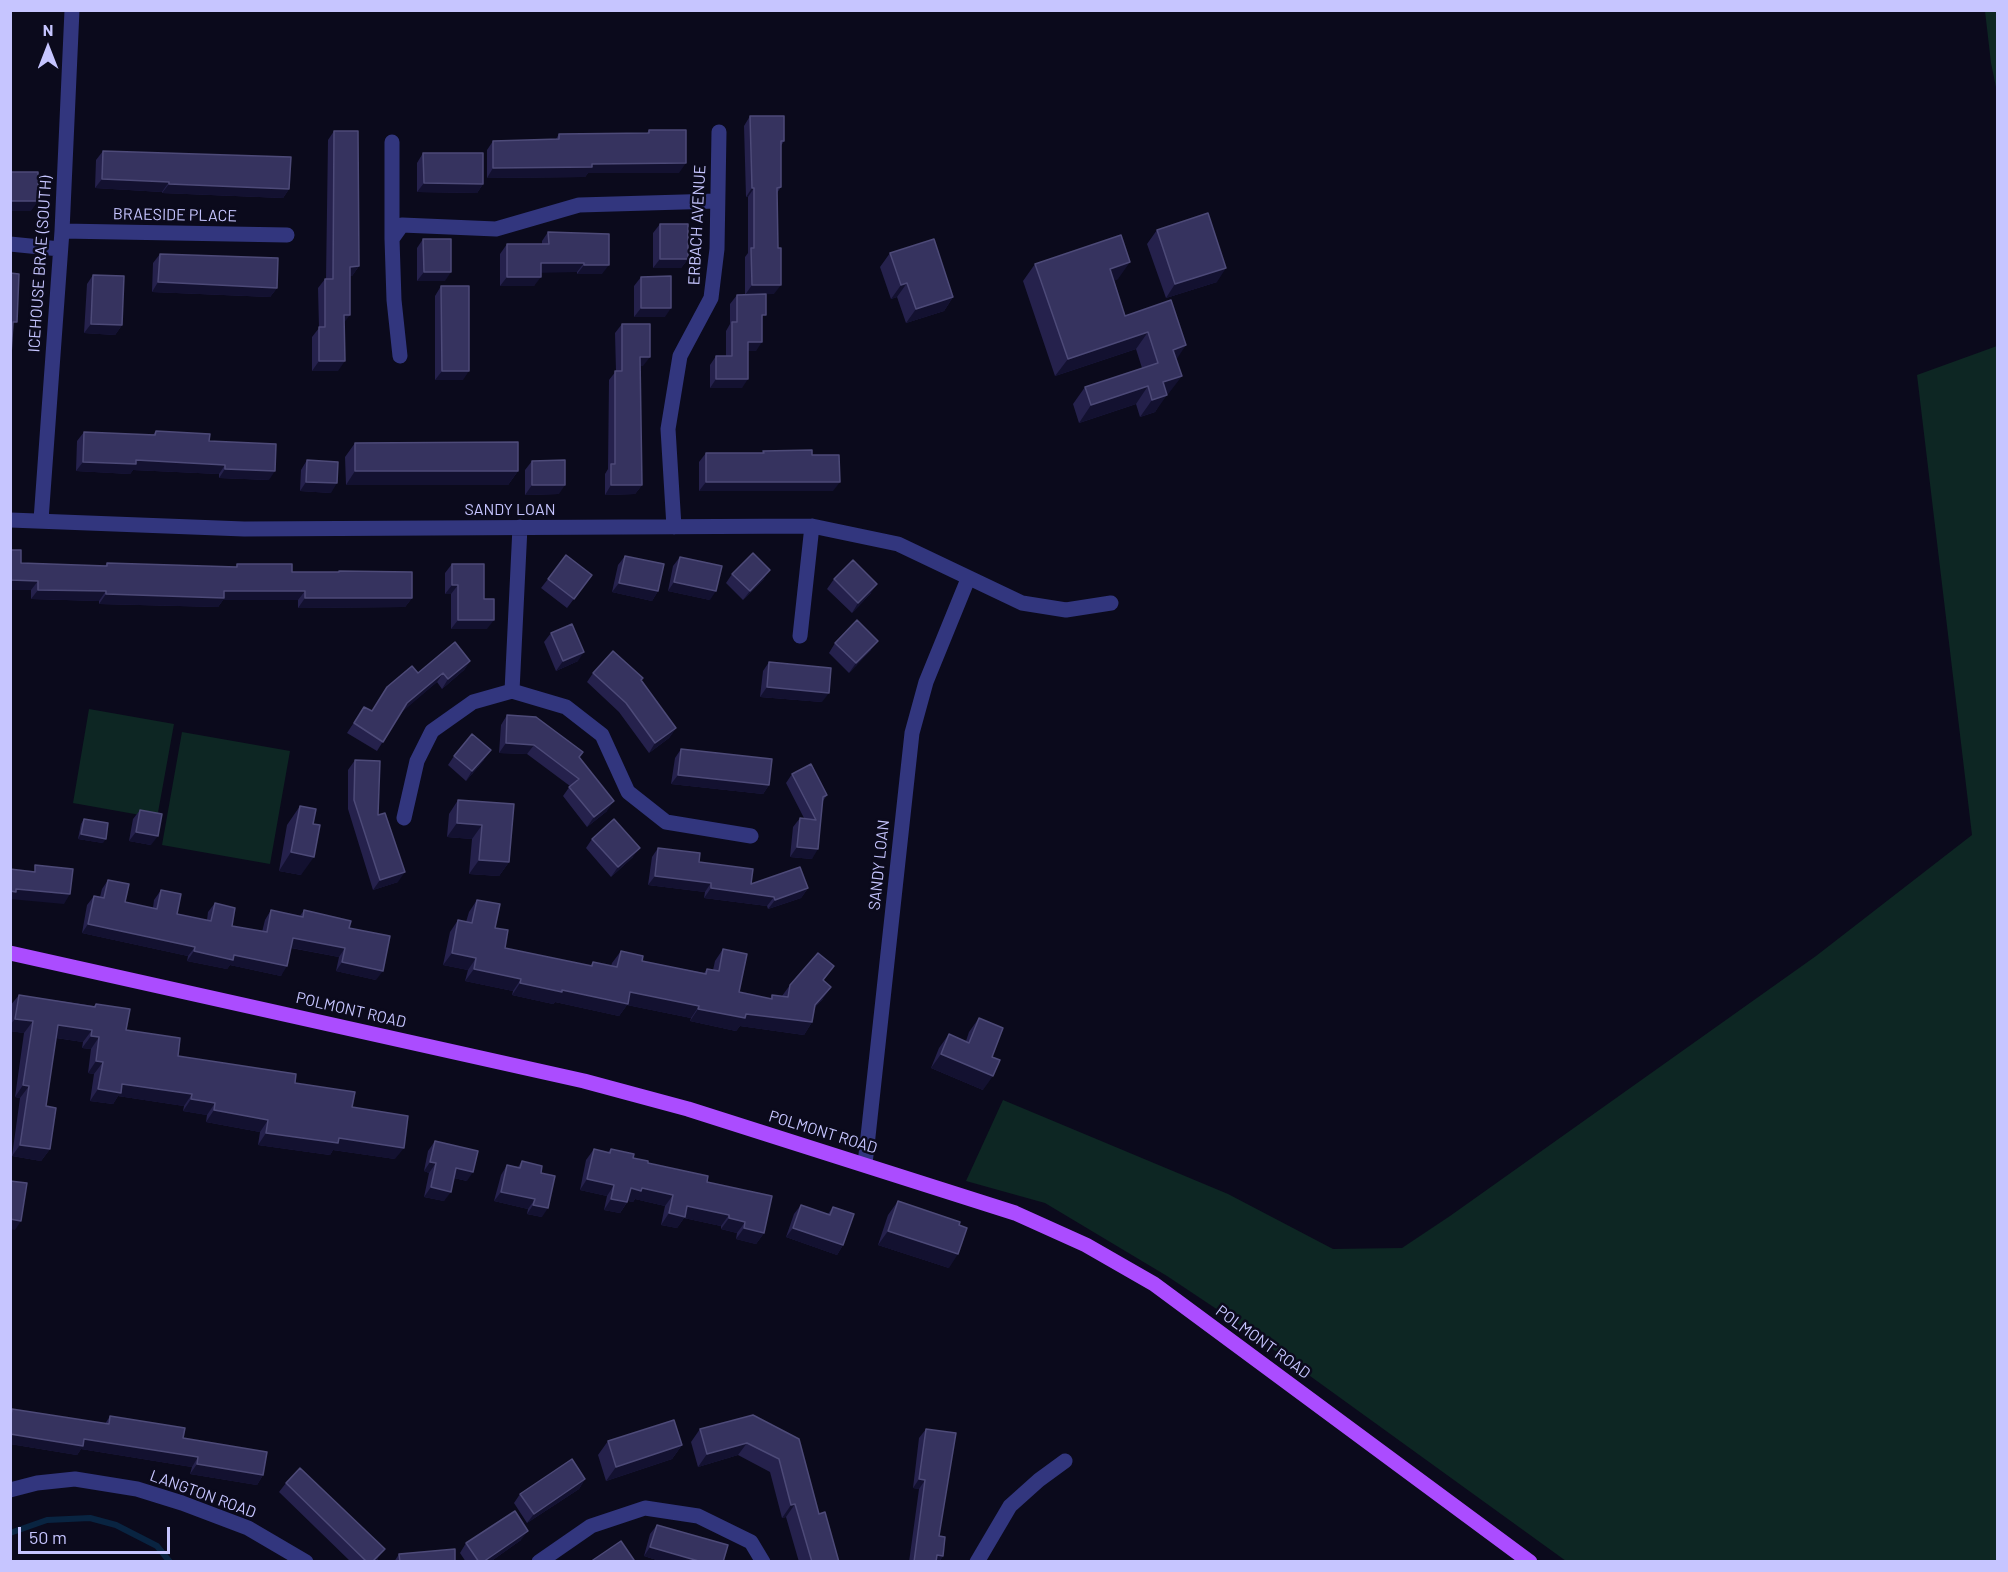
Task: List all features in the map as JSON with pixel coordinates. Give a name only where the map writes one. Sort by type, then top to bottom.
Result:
[{"type":"main road","name":"POLMONT ROAD","points":[[10,953],[584,1081],[688,1109],[1015,1213],[1086,1245],[1154,1284],[1530,1562]]},
{"type":"street","name":"ICEHOUSE BRAE (SOUTH)","points":[[41,520],[62,231],[72,10]]},
{"type":"street","name":"ERBACH AVENUE","points":[[674,527],[668,429],[680,356],[711,298],[717,249],[719,132]]},
{"type":"street","points":[[392,142],[394,300],[400,356]]},
{"type":"street","points":[[392,239],[402,225],[496,229],[579,205],[717,201]]},
{"type":"street","name":"BRAESIDE PLACE","points":[[62,231],[287,235]]},
{"type":"street","points":[[10,244],[60,249]]},
{"type":"street","name":"SANDY LOAN","points":[[10,519],[244,528],[812,526],[898,544],[1022,603],[1066,610],[1111,603]]},
{"type":"street","points":[[800,636],[812,526]]},
{"type":"street","points":[[512,691],[520,528]]},
{"type":"street","name":"SANDY LOAN","points":[[865,1164],[912,733],[926,682],[968,579]]},
{"type":"street","points":[[404,818],[417,761],[432,731],[473,702],[512,691],[566,707],[602,735],[628,792],[666,822],[751,836]]},
{"type":"street","points":[[977,1562],[1010,1506],[1065,1461]]},
{"type":"street","name":"LANGTON ROAD","points":[[10,1490],[37,1483],[75,1479],[137,1489],[183,1503],[249,1528],[306,1562]]},
{"type":"street","points":[[539,1562],[591,1526],[645,1508],[698,1516],[751,1542],[763,1562]]},
{"type":"green space","points":[[1985,11],[1997,11],[1997,92],[1991,63]]},
{"type":"green space","points":[[1997,346],[1997,1561],[1566,1561],[1227,1316],[1167,1276],[1045,1203],[966,1181],[1003,1100],[1228,1194],[1333,1249],[1402,1248],[1816,956],[1972,835],[1917,375]]},
{"type":"green space","points":[[89,709],[174,724],[157,818],[73,803]]},
{"type":"green space","points":[[182,732],[290,751],[270,864],[162,845]]},
{"type":"building","points":[[750,116],[784,116],[784,141],[781,141],[781,187],[777,188],[781,285],[752,285],[754,188],[752,188]]},
{"type":"building","points":[[649,130],[686,130],[686,163],[493,168],[493,141],[559,139],[559,134],[649,133]]},
{"type":"building","points":[[334,131],[358,131],[359,266],[350,267],[350,315],[344,315],[345,361],[319,361],[319,327],[325,327],[325,279],[333,279]]},
{"type":"building","points":[[103,151],[291,157],[289,189],[102,179]]},
{"type":"building","points":[[423,153],[483,153],[483,184],[424,183]]},
{"type":"building","points":[[10,172],[38,172],[38,201],[10,201]]},
{"type":"building","points":[[1208,213],[1226,268],[1175,284],[1157,230]]},
{"type":"building","points":[[660,224],[688,224],[688,259],[660,259]]},
{"type":"building","points":[[548,232],[609,234],[609,265],[541,263],[541,277],[507,277],[507,244],[549,244]]},
{"type":"building","points":[[1121,235],[1130,262],[1110,269],[1125,316],[1171,300],[1186,345],[1173,350],[1182,376],[1163,382],[1167,395],[1152,400],[1148,386],[1091,405],[1085,387],[1158,363],[1148,332],[1068,359],[1035,264]]},
{"type":"building","points":[[423,239],[451,239],[451,272],[424,272]]},
{"type":"building","points":[[934,239],[953,297],[916,309],[907,283],[901,285],[890,253]]},
{"type":"building","points":[[160,254],[278,258],[277,288],[158,282]]},
{"type":"building","points":[[10,273],[19,274],[17,322],[13,322],[10,372]]},
{"type":"building","points":[[93,275],[124,276],[122,325],[91,324]]},
{"type":"building","points":[[671,276],[671,308],[641,308],[641,277]]},
{"type":"building","points":[[441,286],[469,286],[469,371],[442,371]]},
{"type":"building","points":[[766,294],[766,315],[762,315],[762,342],[748,342],[748,379],[716,379],[716,356],[732,356],[732,322],[737,322],[737,295]]},
{"type":"building","points":[[622,324],[650,324],[650,357],[640,357],[642,485],[611,485],[611,464],[615,464],[615,371],[622,371]]},
{"type":"building","points":[[156,431],[210,434],[209,441],[276,444],[275,471],[225,469],[225,465],[136,460],[136,464],[83,462],[84,432],[155,435]]},
{"type":"building","points":[[518,442],[518,471],[355,471],[355,443]]},
{"type":"building","points":[[812,450],[812,455],[839,455],[840,482],[706,482],[706,453]]},
{"type":"building","points":[[307,460],[338,462],[337,483],[306,482]]},
{"type":"building","points":[[565,460],[565,485],[532,485],[532,461]]},
{"type":"building","points":[[10,550],[21,550],[21,563],[237,567],[237,564],[292,564],[292,572],[412,572],[412,598],[305,598],[305,591],[224,591],[224,598],[106,594],[106,591],[38,590],[38,581],[10,580]]},
{"type":"building","points":[[753,553],[770,570],[750,591],[732,574]]},
{"type":"building","points":[[566,555],[592,575],[574,599],[548,579]]},
{"type":"building","points":[[625,556],[664,564],[658,591],[619,583]]},
{"type":"building","points":[[680,557],[722,566],[716,591],[674,582]]},
{"type":"building","points":[[853,560],[877,584],[858,603],[834,579]]},
{"type":"building","points":[[452,564],[484,564],[484,599],[494,599],[494,620],[458,620],[458,585],[452,585]]},
{"type":"building","points":[[857,620],[878,641],[856,663],[835,643]]},
{"type":"building","points":[[572,624],[584,652],[563,661],[551,633]]},
{"type":"building","points":[[455,642],[470,661],[448,679],[443,673],[407,703],[383,742],[354,723],[364,707],[372,711],[387,687],[412,666],[418,673]]},
{"type":"building","points":[[613,651],[643,678],[641,680],[676,728],[655,743],[626,703],[593,673]]},
{"type":"building","points":[[769,662],[831,668],[829,693],[767,687]]},
{"type":"building","points":[[507,715],[536,717],[583,752],[579,757],[614,801],[594,817],[569,787],[579,779],[534,745],[506,743]]},
{"type":"building","points":[[472,734],[491,750],[472,771],[454,756]]},
{"type":"building","points":[[681,749],[772,759],[769,785],[678,775]]},
{"type":"building","points":[[355,760],[380,761],[378,815],[385,813],[405,872],[380,880],[354,800]]},
{"type":"building","points":[[811,764],[827,795],[823,797],[818,849],[797,847],[800,818],[816,820],[792,774]]},
{"type":"building","points":[[458,800],[514,804],[509,862],[479,860],[482,825],[457,823]]},
{"type":"building","points":[[300,806],[316,809],[313,824],[320,825],[314,857],[291,852]]},
{"type":"building","points":[[140,810],[162,814],[158,836],[136,832]]},
{"type":"building","points":[[84,819],[108,823],[106,839],[81,834]]},
{"type":"building","points":[[614,819],[640,848],[618,867],[592,839]]},
{"type":"building","points":[[658,848],[700,853],[699,862],[753,869],[751,884],[800,867],[808,888],[775,900],[774,897],[711,888],[711,883],[655,876]]},
{"type":"building","points":[[35,865],[73,869],[70,894],[16,889],[16,892],[10,891],[10,869],[35,872]]},
{"type":"building","points":[[108,880],[129,884],[125,902],[157,909],[161,890],[181,894],[177,914],[211,921],[215,903],[235,908],[232,926],[267,932],[271,910],[303,917],[304,910],[351,921],[349,928],[390,936],[383,971],[342,962],[345,948],[293,938],[287,966],[234,955],[233,960],[194,951],[195,947],[88,924],[94,896],[104,898]]},
{"type":"building","points":[[477,900],[500,904],[495,928],[508,930],[505,948],[592,966],[593,962],[617,967],[621,951],[643,956],[642,961],[706,974],[707,969],[719,971],[723,949],[747,954],[739,992],[772,999],[772,995],[788,997],[790,985],[818,953],[834,966],[823,980],[831,987],[815,1005],[812,1022],[746,1014],[745,1018],[630,992],[628,1004],[520,983],[521,979],[474,969],[476,958],[452,953],[458,920],[472,923]]},
{"type":"building","points":[[19,995],[95,1007],[96,1004],[130,1009],[126,1030],[180,1038],[178,1056],[296,1074],[295,1083],[355,1092],[352,1107],[408,1116],[404,1148],[339,1138],[338,1143],[266,1133],[268,1120],[214,1110],[215,1103],[191,1099],[192,1094],[122,1084],[121,1093],[98,1089],[103,1062],[96,1061],[99,1037],[91,1036],[92,1030],[58,1025],[46,1106],[56,1108],[50,1149],[20,1145],[29,1086],[23,1085],[33,1021],[15,1019]]},
{"type":"building","points":[[979,1018],[1003,1028],[992,1057],[1000,1060],[993,1076],[941,1054],[949,1034],[969,1043]]},
{"type":"building","points":[[435,1141],[478,1151],[473,1172],[456,1168],[451,1192],[431,1187],[436,1163],[430,1162]]},
{"type":"building","points":[[594,1149],[610,1153],[611,1149],[634,1154],[633,1158],[648,1161],[648,1163],[708,1176],[707,1182],[772,1196],[764,1233],[744,1228],[745,1222],[729,1218],[729,1215],[687,1206],[685,1217],[669,1213],[673,1195],[642,1188],[641,1191],[631,1188],[627,1202],[611,1199],[614,1185],[587,1179]]},
{"type":"building","points":[[522,1161],[542,1166],[541,1173],[555,1176],[548,1208],[533,1205],[535,1199],[501,1192],[507,1165],[520,1168]]},
{"type":"building","points":[[10,1181],[27,1183],[21,1221],[10,1219]]},
{"type":"building","points":[[898,1201],[960,1222],[959,1225],[967,1228],[958,1254],[888,1231]]},
{"type":"building","points":[[801,1205],[830,1215],[833,1207],[854,1214],[843,1245],[793,1228]]},
{"type":"building","points":[[12,1409],[109,1424],[110,1416],[185,1428],[183,1438],[267,1452],[263,1475],[197,1464],[198,1457],[84,1439],[83,1446],[10,1434]]},
{"type":"building","points":[[753,1415],[799,1439],[819,1514],[825,1512],[839,1562],[812,1562],[795,1504],[791,1505],[779,1459],[747,1443],[707,1454],[700,1429]]},
{"type":"building","points":[[674,1420],[682,1445],[616,1467],[608,1441]]},
{"type":"building","points":[[926,1429],[956,1433],[939,1536],[945,1537],[943,1556],[937,1555],[936,1562],[914,1562],[925,1480],[919,1479]]},
{"type":"building","points":[[572,1459],[585,1479],[534,1514],[520,1494]]},
{"type":"building","points":[[300,1468],[385,1549],[372,1562],[367,1562],[286,1483]]},
{"type":"building","points":[[515,1511],[528,1531],[483,1562],[479,1562],[466,1543]]},
{"type":"building","points":[[657,1525],[728,1545],[723,1562],[702,1562],[650,1547]]},
{"type":"building","points":[[621,1541],[634,1560],[631,1562],[590,1562]]},
{"type":"building","points":[[455,1549],[455,1562],[400,1562],[399,1554]]},
{"type":"waterway","points":[[10,1533],[47,1520],[90,1518],[116,1525],[157,1546],[170,1562]]}]
